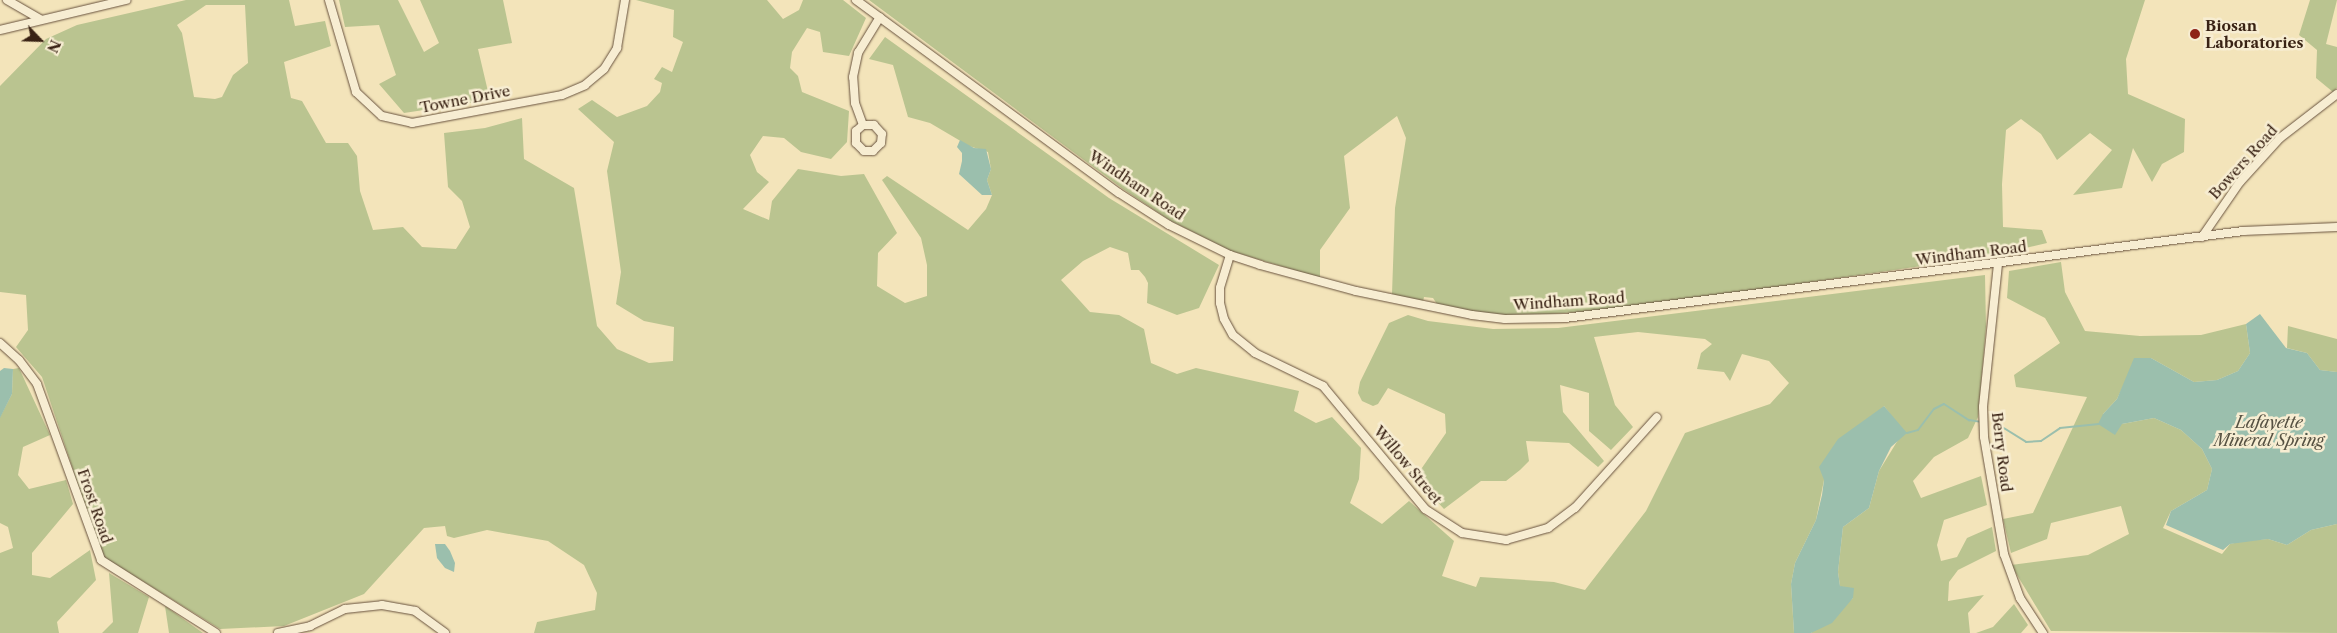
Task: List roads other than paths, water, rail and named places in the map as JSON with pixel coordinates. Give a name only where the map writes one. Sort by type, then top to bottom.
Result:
[{"type":"street","points":[[7,0],[41,20]]},
{"type":"street","points":[[0,30],[126,0]]},
{"type":"street","name":"Towne Drive","points":[[329,0],[356,92],[382,116],[412,123],[562,95],[585,86],[604,69],[617,48],[625,0]]},
{"type":"street","name":"Windham Road","points":[[856,0],[1144,210],[1230,255],[1392,300],[1472,316],[1513,319],[1574,317],[1998,264],[2202,236],[2274,228],[2337,227]]},
{"type":"street","points":[[863,125],[854,95],[854,70],[862,45],[880,17]]},
{"type":"street","name":"Bowers Road","points":[[2202,236],[2240,182],[2280,138],[2337,94]]},
{"type":"street","name":"Willow Street","points":[[1230,255],[1220,288],[1220,303],[1224,319],[1232,334],[1255,353],[1323,386],[1426,509],[1462,533],[1506,540],[1548,528],[1575,508],[1657,417]]},
{"type":"street","name":"Berry Road","points":[[1998,264],[1983,407],[1984,438],[2004,554],[2020,598],[2043,633]]},
{"type":"street","name":"Frost Road","points":[[0,343],[19,360],[37,384],[100,560],[216,633]]},
{"type":"street","points":[[278,633],[310,626],[345,608],[382,605],[415,611],[446,633]]},
{"type":"water","points":[[960,140],[974,148],[986,149],[991,169],[987,180],[992,195],[982,195],[959,174],[962,153],[957,147]]},
{"type":"water","name":"Lafayette Mineral Spring","points":[[2260,314],[2286,348],[2307,353],[2320,370],[2337,372],[2337,524],[2311,530],[2287,545],[2268,539],[2230,544],[2223,550],[2166,525],[2171,511],[2207,490],[2212,469],[2202,449],[2181,430],[2154,418],[2122,424],[2115,435],[2098,424],[2103,414],[2117,399],[2134,358],[2151,358],[2194,382],[2217,380],[2238,371],[2250,353],[2246,324]]},
{"type":"water","points":[[4,368],[13,369],[12,394],[0,418],[0,371]]},
{"type":"water","points":[[1884,406],[1907,433],[1891,447],[1879,471],[1869,508],[1843,527],[1838,572],[1840,586],[1854,588],[1853,598],[1832,623],[1811,633],[1794,633],[1791,584],[1795,563],[1816,520],[1822,495],[1824,480],[1819,467],[1838,439]]},
{"type":"water","points":[[435,544],[445,544],[450,551],[455,563],[454,572],[445,568],[437,558]]},
{"type":"waterway","points":[[1907,433],[1918,430],[1934,409],[1944,404],[1969,420],[1981,422]]},
{"type":"waterway","points":[[1999,425],[2026,442],[2041,441],[2060,428],[2099,424]]},
{"type":"place","name":"Biosan Laboratories","points":[[2195,34]]}]
